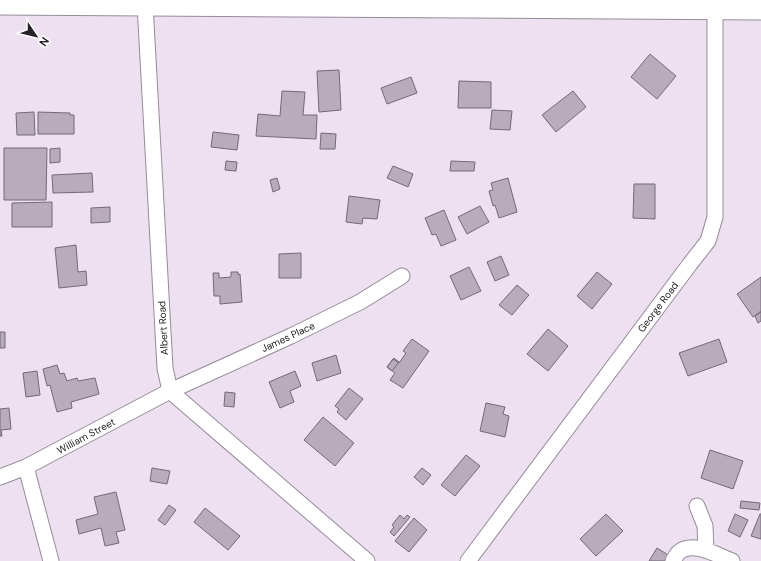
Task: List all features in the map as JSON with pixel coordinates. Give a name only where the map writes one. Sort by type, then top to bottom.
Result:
[{"type":"street","points":[[0,4],[715,4],[761,9]]},
{"type":"street","name":"Albert Road","points":[[145,4],[165,368],[170,391]]},
{"type":"street","name":"George Road","points":[[468,561],[708,242],[715,217],[715,4]]},
{"type":"street","name":"James Place","points":[[170,391],[298,333],[360,302],[402,276]]},
{"type":"street","points":[[170,391],[367,561]]},
{"type":"street","name":"William Street","points":[[0,478],[26,467],[170,391]]},
{"type":"street","points":[[26,467],[51,561]]},
{"type":"street","points":[[697,506],[705,526],[706,550]]},
{"type":"street","points":[[672,561],[679,552],[686,549],[700,548],[732,561]]},
{"type":"building","points":[[650,54],[676,76],[657,99],[631,77]]},
{"type":"building","points":[[339,70],[341,110],[319,112],[317,71]]},
{"type":"building","points":[[411,77],[417,93],[387,104],[381,88]]},
{"type":"building","points":[[459,81],[491,82],[491,108],[458,108]]},
{"type":"building","points":[[282,91],[305,92],[303,115],[317,115],[316,139],[256,136],[258,114],[280,116]]},
{"type":"building","points":[[573,91],[586,107],[556,132],[542,115]]},
{"type":"building","points":[[492,110],[512,111],[510,130],[490,129]]},
{"type":"building","points":[[34,112],[35,135],[17,135],[16,113]]},
{"type":"building","points":[[38,112],[70,113],[70,115],[74,115],[74,134],[38,134]]},
{"type":"building","points":[[213,132],[239,135],[237,150],[211,147]]},
{"type":"building","points":[[321,133],[336,134],[335,149],[320,149]]},
{"type":"building","points":[[4,148],[47,148],[46,200],[4,200]]},
{"type":"building","points":[[60,148],[60,162],[50,163],[50,149]]},
{"type":"building","points":[[226,161],[237,162],[236,171],[225,170]]},
{"type":"building","points":[[451,161],[475,162],[474,171],[450,171]]},
{"type":"building","points":[[393,166],[413,174],[408,187],[387,178]]},
{"type":"building","points":[[92,173],[93,192],[53,193],[52,175]]},
{"type":"building","points":[[277,178],[280,189],[273,192],[270,180]]},
{"type":"building","points":[[508,178],[517,212],[499,218],[495,205],[493,206],[489,191],[493,190],[491,183]]},
{"type":"building","points":[[634,184],[655,184],[655,219],[633,218]]},
{"type":"building","points":[[349,196],[380,200],[377,219],[363,218],[362,224],[346,222]]},
{"type":"building","points":[[52,202],[52,227],[12,227],[12,203]]},
{"type":"building","points":[[480,206],[489,222],[467,234],[458,217]]},
{"type":"building","points":[[110,207],[110,222],[91,223],[91,208]]},
{"type":"building","points":[[444,210],[456,240],[441,246],[436,234],[432,235],[425,218]]},
{"type":"building","points":[[76,245],[78,272],[86,271],[87,285],[59,288],[55,248]]},
{"type":"building","points":[[301,253],[301,278],[279,278],[279,254]]},
{"type":"building","points":[[501,256],[509,275],[495,281],[487,262]]},
{"type":"building","points":[[469,267],[481,291],[461,300],[450,276]]},
{"type":"building","points":[[231,272],[238,272],[238,275],[240,274],[242,302],[220,304],[220,296],[214,296],[213,273],[219,273],[219,278],[231,277]]},
{"type":"building","points":[[597,272],[612,284],[592,309],[577,296]]},
{"type":"building","points":[[761,277],[761,311],[753,317],[737,294]]},
{"type":"building","points":[[517,285],[529,295],[512,315],[499,305]]},
{"type":"building","points":[[761,312],[761,321],[758,323],[755,316]]},
{"type":"building","points":[[548,329],[568,346],[548,371],[527,354]]},
{"type":"building","points":[[0,332],[5,332],[5,348],[0,348]]},
{"type":"building","points":[[412,339],[429,351],[403,388],[390,380],[395,373],[387,367],[393,359],[399,363],[406,353],[403,351]]},
{"type":"building","points":[[719,339],[727,362],[688,376],[679,353]]},
{"type":"building","points":[[336,355],[341,373],[317,381],[312,363]]},
{"type":"building","points":[[394,358],[399,362],[392,371],[387,367]]},
{"type":"building","points":[[57,365],[60,374],[64,373],[67,381],[77,378],[78,381],[95,378],[99,394],[71,402],[72,408],[57,412],[50,385],[47,386],[43,369]]},
{"type":"building","points":[[37,371],[40,395],[26,397],[23,373]]},
{"type":"building","points":[[295,371],[301,386],[290,391],[294,402],[280,408],[269,382]]},
{"type":"building","points":[[349,388],[363,399],[346,420],[337,412],[339,409],[335,406]]},
{"type":"building","points":[[225,392],[235,393],[234,407],[224,406]]},
{"type":"building","points":[[486,403],[505,407],[503,414],[509,416],[505,437],[480,431]]},
{"type":"building","points":[[9,408],[11,429],[1,430],[2,436],[0,436],[0,409]]},
{"type":"building","points":[[323,417],[354,443],[335,466],[304,440]]},
{"type":"building","points":[[710,450],[743,461],[733,489],[701,478]]},
{"type":"building","points":[[466,455],[480,466],[455,496],[441,485]]},
{"type":"building","points":[[152,468],[170,471],[167,484],[150,481]]},
{"type":"building","points":[[422,468],[431,475],[423,485],[414,477]]},
{"type":"building","points":[[116,492],[125,530],[116,532],[119,543],[105,546],[101,528],[79,534],[76,520],[98,514],[94,497]]},
{"type":"building","points":[[741,501],[760,503],[759,510],[740,508]]},
{"type":"building","points":[[169,505],[176,510],[165,525],[158,520]]},
{"type":"building","points":[[205,508],[240,536],[228,550],[194,522]]},
{"type":"building","points":[[606,514],[623,531],[596,556],[580,539]]},
{"type":"building","points":[[735,514],[748,520],[740,537],[728,531]]},
{"type":"building","points":[[761,514],[761,539],[751,536]]},
{"type":"building","points":[[400,515],[404,519],[407,515],[410,517],[394,536],[390,532],[394,527],[392,525]]},
{"type":"building","points":[[414,518],[427,530],[409,552],[395,541]]},
{"type":"building","points":[[657,548],[670,556],[667,561],[649,561]]}]
